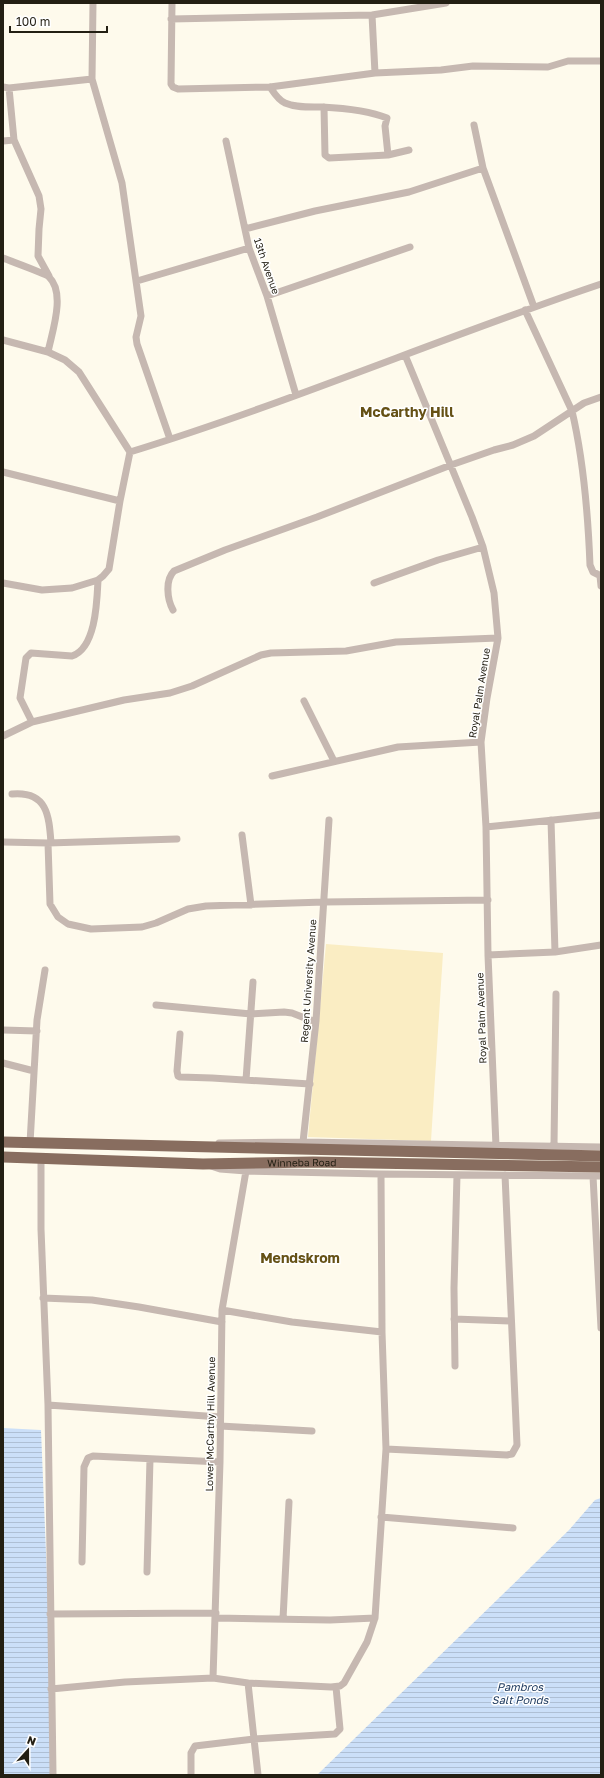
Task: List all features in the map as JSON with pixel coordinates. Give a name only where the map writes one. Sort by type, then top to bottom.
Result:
[{"type":"highway","name":"Winneba Road","points":[[3,1142],[601,1156]]},
{"type":"highway","name":"Winneba Road","points":[[3,1157],[203,1164],[313,1162],[601,1167]]},
{"type":"street","points":[[93,3],[92,79],[122,183],[141,316],[136,337],[137,344],[170,439]]},
{"type":"street","points":[[172,3],[171,84],[173,87],[178,89],[270,88],[376,73],[441,70],[473,66],[548,67],[568,61],[601,61]]},
{"type":"street","points":[[171,19],[372,15],[446,3]]},
{"type":"street","points":[[372,15],[376,73]]},
{"type":"street","points":[[48,352],[59,299],[56,288],[38,256],[41,209],[39,196],[14,140],[6,87],[92,79]]},
{"type":"street","points":[[270,88],[280,100],[298,107],[324,107],[378,114],[387,118],[385,126],[388,155]]},
{"type":"street","points":[[324,107],[325,155],[329,158],[388,155],[409,150]]},
{"type":"street","points":[[474,125],[483,168],[534,307]]},
{"type":"street","points":[[3,141],[14,140]]},
{"type":"street","name":"13th Avenue","points":[[226,141],[249,248],[267,296],[296,395]]},
{"type":"street","points":[[245,229],[315,211],[424,188],[483,168]]},
{"type":"street","points":[[267,296],[410,247]]},
{"type":"street","points":[[137,281],[249,248]]},
{"type":"street","points":[[3,258],[49,276]]},
{"type":"street","points":[[130,452],[296,395],[525,310],[601,284]]},
{"type":"street","points":[[525,310],[572,411],[588,517],[590,565],[593,572],[600,576],[601,586]]},
{"type":"street","points":[[3,340],[48,352],[65,360],[79,372],[130,452],[109,569],[103,576],[98,580],[72,588],[42,590],[3,583]]},
{"type":"street","name":"Royal Palm Avenue","points":[[405,355],[451,465],[483,547],[494,593],[498,638],[481,742],[486,827],[488,955],[496,1146]]},
{"type":"street","points":[[173,610],[169,600],[168,582],[170,575],[174,571],[451,465],[513,445],[534,436],[584,402],[601,397]]},
{"type":"street","points":[[3,472],[120,501]]},
{"type":"street","points":[[374,583],[438,560],[483,547]]},
{"type":"street","points":[[32,722],[20,698],[26,658],[31,653],[72,656],[78,654],[84,648],[93,626],[97,602],[98,580]]},
{"type":"street","points":[[3,736],[8,735],[32,722],[124,700],[170,693],[192,686],[261,655],[271,653],[346,651],[396,642],[498,638]]},
{"type":"street","points":[[304,701],[334,761]]},
{"type":"street","points":[[272,776],[398,747],[481,742]]},
{"type":"street","points":[[12,794],[28,794],[40,800],[48,815],[50,904],[58,917],[68,924],[91,929],[142,927],[156,923],[188,909],[206,906],[324,902],[488,900]]},
{"type":"street","points":[[486,827],[601,814]]},
{"type":"street","name":"Regent University Avenue","points":[[303,1142],[316,1021],[329,820]]},
{"type":"street","points":[[551,820],[555,952]]},
{"type":"street","points":[[242,835],[250,905]]},
{"type":"street","points":[[3,842],[49,843],[176,839]]},
{"type":"street","points":[[488,955],[555,952],[601,945]]},
{"type":"street","points":[[30,1143],[37,1031],[45,970]]},
{"type":"street","points":[[246,1080],[253,982]]},
{"type":"street","points":[[554,1146],[556,994]]},
{"type":"street","points":[[156,1006],[251,1014],[292,1013],[316,1021]]},
{"type":"street","points":[[3,1030],[37,1031]]},
{"type":"street","points":[[180,1034],[177,1071],[178,1076],[310,1084]]},
{"type":"street","points":[[3,1063],[34,1072]]},
{"type":"street","points":[[200,1147],[228,1142],[303,1142],[601,1148]]},
{"type":"street","points":[[41,1158],[43,1298],[48,1405],[53,1775]]},
{"type":"street","points":[[203,1164],[220,1169],[246,1171],[601,1176]]},
{"type":"street","name":"Lower McCarthy Hill Avenue","points":[[213,1678],[220,1462],[222,1310],[246,1171]]},
{"type":"street","points":[[52,1689],[125,1682],[213,1678],[248,1683],[336,1687],[344,1682],[367,1642],[375,1618],[386,1449],[382,1332],[381,1174]]},
{"type":"street","points":[[455,1366],[454,1319],[457,1175]]},
{"type":"street","points":[[386,1449],[498,1455],[512,1454],[517,1445],[510,1321],[505,1175]]},
{"type":"street","points":[[593,1176],[601,1328]]},
{"type":"street","points":[[43,1298],[92,1300],[222,1322]]},
{"type":"street","points":[[222,1310],[292,1322],[382,1332]]},
{"type":"street","points":[[454,1319],[510,1321]]},
{"type":"street","points":[[48,1405],[84,1406],[220,1417]]},
{"type":"street","points":[[220,1426],[312,1431]]},
{"type":"street","points":[[82,1562],[84,1467],[88,1458],[93,1456],[220,1462]]},
{"type":"street","points":[[147,1572],[150,1459]]},
{"type":"street","points":[[283,1619],[289,1502]]},
{"type":"street","points":[[381,1517],[513,1528]]},
{"type":"street","points":[[50,1614],[216,1615],[330,1620],[375,1618]]},
{"type":"street","points":[[248,1683],[258,1775]]},
{"type":"street","points":[[191,1775],[190,1753],[196,1746],[254,1739],[335,1734],[340,1729],[336,1687]]},
{"type":"shaded area","points":[[326,944],[443,953],[431,1141],[308,1137]]},
{"type":"water","points":[[3,1428],[41,1430],[55,1775],[3,1775]]},
{"type":"water","name":"Pambros Salt Ponds","points":[[601,1498],[601,1775],[317,1775],[569,1530],[595,1500]]},
{"type":"district","name":"McCarthy Hill","points":[[407,411]]},
{"type":"district","name":"Mendskrom","points":[[300,1257]]}]
